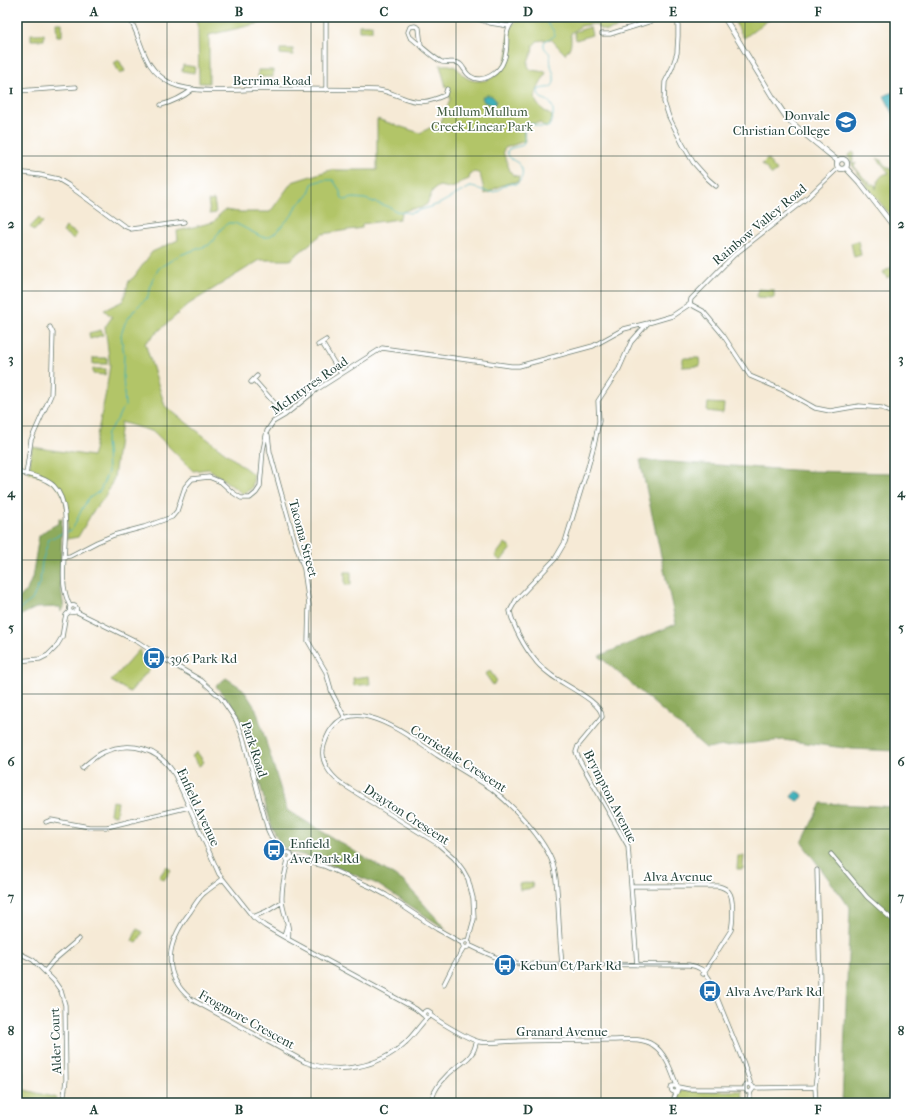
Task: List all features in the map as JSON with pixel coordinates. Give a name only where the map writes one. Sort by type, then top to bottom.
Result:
[{"type":"main road","points":[[724,17],[787,118],[838,161]]},
{"type":"main road","points":[[838,161],[840,159],[846,160],[846,168],[860,183],[895,228]]},
{"type":"main road","points":[[838,161],[838,168],[846,168]]},
{"type":"street","name":"Berrima Road","points":[[129,17],[134,26],[145,56],[154,70],[173,84],[186,88],[210,90],[288,89],[384,91],[418,102],[428,102],[446,96],[447,90]]},
{"type":"street","points":[[326,17],[326,90]]},
{"type":"street","points":[[472,17],[490,23],[509,26]]},
{"type":"street","points":[[422,46],[419,28],[415,26],[410,27],[408,30],[408,35],[440,61],[459,64],[471,77],[485,78],[497,70],[504,60],[509,26],[517,17]]},
{"type":"street","points":[[602,34],[610,34],[664,17]]},
{"type":"street","points":[[677,17],[678,36],[676,53],[672,68],[664,82],[664,102],[668,117],[693,162],[716,186]]},
{"type":"street","points":[[17,91],[76,87]]},
{"type":"street","points":[[161,105],[170,103],[193,89]]},
{"type":"street","name":"Rainbow Valley Road","points":[[648,323],[672,316],[690,304],[691,299],[734,255],[808,197],[838,168]]},
{"type":"street","points":[[17,172],[58,179],[130,229],[185,222]]},
{"type":"street","points":[[690,304],[703,311],[723,335],[750,376],[783,390],[815,408],[830,411],[858,406],[882,408],[895,414]]},
{"type":"street","name":"McIntyres Road","points":[[64,557],[70,556],[97,542],[172,517],[177,511],[185,487],[192,479],[209,477],[221,482],[241,498],[250,498],[260,487],[263,450],[268,431],[274,422],[316,390],[382,348],[519,366],[594,346],[624,328],[648,323]]},
{"type":"street","name":"Brympton Avenue","points":[[638,965],[628,846],[576,752],[578,746],[602,717],[602,714],[596,705],[574,689],[550,675],[535,661],[518,634],[512,621],[510,611],[516,600],[555,558],[565,542],[595,441],[599,421],[598,400],[620,369],[631,342],[648,323]]},
{"type":"street","points":[[26,475],[30,440],[51,395],[53,333],[50,326]]},
{"type":"street","points":[[326,340],[320,344],[341,374]]},
{"type":"street","points":[[257,376],[252,381],[285,415]]},
{"type":"street","name":"Tacoma Street","points":[[268,431],[270,452],[304,569],[309,606],[308,641],[326,672],[332,693],[345,718]]},
{"type":"street","points":[[263,450],[270,452]]},
{"type":"street","points":[[17,474],[44,479],[54,486],[64,502],[64,585],[70,606],[70,611],[65,618],[62,637],[56,647],[48,655],[40,659],[17,661]]},
{"type":"street","points":[[70,606],[75,606],[76,609],[73,612],[70,611]]},
{"type":"street","name":"Park Road","points":[[75,611],[138,642],[202,681],[221,698],[234,716],[243,737],[268,830],[276,846],[285,854],[285,858],[289,858]]},
{"type":"street","name":"Corriedale Crescent","points":[[345,718],[364,716],[389,725],[492,789],[520,816],[541,843],[554,865],[562,965]]},
{"type":"street","name":"Drayton Crescent","points":[[345,718],[331,728],[322,751],[328,769],[342,784],[438,844],[454,858],[468,879],[473,898],[474,919],[468,944]]},
{"type":"street","name":"Enfield Avenue","points":[[82,768],[95,757],[114,749],[126,747],[143,749],[156,754],[167,763],[175,775],[214,864],[223,879],[253,917],[286,938],[426,1015]]},
{"type":"street","points":[[46,822],[51,820],[89,827],[107,827],[189,807]]},
{"type":"street","points":[[831,854],[867,897],[895,922]]},
{"type":"street","points":[[286,938],[287,924],[282,902],[282,891],[289,858],[324,866],[373,888],[437,929],[462,943],[464,941],[502,960],[516,964],[693,965],[710,978],[746,1071],[749,1088],[748,1102]]},
{"type":"street","points":[[816,1103],[815,1087],[817,1072],[820,985],[817,870]]},
{"type":"street","name":"Frogmore Crescent","points":[[223,879],[201,897],[180,927],[171,948],[170,961],[174,978],[181,989],[191,999],[305,1062],[330,1068],[354,1067],[378,1061],[404,1045],[414,1034],[426,1015]]},
{"type":"street","name":"Alva Avenue","points":[[631,886],[718,886],[729,892],[734,922],[731,930],[704,973]]},
{"type":"street","points":[[253,917],[282,902]]},
{"type":"street","points":[[45,971],[53,961],[79,939]]},
{"type":"street","points":[[462,943],[464,948]]},
{"type":"street","points":[[444,984],[464,948],[468,947],[468,944]]},
{"type":"street","name":"Alder Court","points":[[17,952],[33,960],[45,971],[61,991],[65,1005],[66,1080],[63,1103]]},
{"type":"street","name":"Granard Avenue","points":[[426,1015],[476,1041],[484,1042],[522,1040],[643,1041],[653,1045],[661,1052],[667,1061],[676,1089]]},
{"type":"street","points":[[432,1102],[433,1094],[444,1078],[472,1054],[476,1041]]},
{"type":"street","points":[[672,1102],[676,1089],[815,1087]]},
{"type":"green space","points":[[195,17],[274,17],[274,20],[209,35],[209,83],[199,83],[198,28]]},
{"type":"green space","name":"Mullum Mullum Creek Linear Park","points":[[520,17],[651,17],[607,31],[600,29],[595,24],[581,26],[571,33],[570,47],[565,54],[551,39],[537,41],[533,46],[528,66],[531,70],[546,72],[535,98],[539,106],[552,116],[552,120],[546,128],[540,123],[526,124],[523,127],[525,141],[505,148],[503,151],[510,171],[513,175],[519,177],[518,182],[503,185],[485,194],[480,174],[475,172],[470,174],[469,179],[459,183],[455,187],[450,188],[439,186],[433,190],[427,204],[421,208],[410,209],[402,212],[399,219],[362,224],[362,228],[322,234],[290,260],[260,260],[189,304],[145,343],[165,406],[254,475],[252,488],[243,494],[209,469],[193,471],[154,432],[121,422],[114,478],[105,497],[92,513],[78,537],[67,539],[67,515],[64,497],[60,489],[53,483],[30,473],[32,447],[92,456],[106,392],[110,365],[105,327],[112,317],[104,310],[123,301],[129,281],[134,277],[152,252],[178,240],[177,231],[214,222],[225,210],[239,212],[270,212],[292,182],[330,170],[377,170],[377,119],[420,133],[441,122],[450,100],[449,89],[446,87],[440,65],[450,65],[455,67],[468,79],[483,81],[493,77],[502,69],[505,63],[509,31]]},
{"type":"green space","points":[[732,17],[775,17],[744,38]]},
{"type":"green space","points":[[56,23],[62,23],[62,36],[57,36]]},
{"type":"green space","points":[[359,25],[372,25],[372,31],[359,31]]},
{"type":"green space","points":[[590,27],[592,35],[576,40],[574,32]]},
{"type":"green space","points":[[31,34],[44,34],[44,40],[31,40]]},
{"type":"green space","points":[[280,49],[293,49],[293,55],[280,54]]},
{"type":"green space","points":[[119,60],[125,71],[120,74],[114,63]]},
{"type":"green space","points":[[183,65],[195,67],[194,73],[182,71]]},
{"type":"green space","points":[[258,70],[273,70],[273,77],[258,77]]},
{"type":"green space","points":[[853,152],[855,154],[852,158],[854,160],[852,161],[853,164],[856,163],[854,166],[867,182],[870,182],[869,184],[871,185],[872,183],[875,185],[876,189],[880,178],[889,173],[877,158],[883,161],[883,164],[895,172],[895,221],[852,165],[849,155]]},
{"type":"green space","points":[[767,159],[777,171],[772,175],[762,164]]},
{"type":"green space","points":[[214,200],[216,213],[210,214],[208,201]]},
{"type":"green space","points":[[39,218],[43,222],[34,231],[30,227]]},
{"type":"green space","points":[[66,227],[77,234],[74,239],[63,232]]},
{"type":"green space","points":[[858,241],[861,255],[854,257],[851,243]]},
{"type":"green space","points":[[895,265],[895,274],[887,278],[883,272]]},
{"type":"green space","points":[[758,289],[774,290],[774,298],[757,297]]},
{"type":"green space","points":[[101,330],[103,335],[90,339],[89,333]]},
{"type":"green space","points":[[93,358],[107,358],[107,364],[93,364]]},
{"type":"green space","points":[[683,358],[699,358],[700,366],[683,367]]},
{"type":"green space","points":[[93,369],[106,369],[105,375],[93,374]]},
{"type":"green space","points":[[708,403],[724,404],[723,413],[707,411]]},
{"type":"green space","points":[[640,460],[808,471],[895,473],[895,751],[852,749],[783,740],[706,748],[599,656],[676,624]]},
{"type":"green space","points":[[62,518],[60,583],[64,608],[61,612],[60,607],[36,608],[17,617],[17,600],[27,590],[32,578],[39,536],[46,530],[59,523],[59,519]]},
{"type":"green space","points":[[505,543],[511,548],[501,561],[495,556]]},
{"type":"green space","points":[[345,572],[351,572],[351,585],[345,585]]},
{"type":"green space","points":[[139,650],[141,650],[140,656],[154,664],[130,692],[111,681]]},
{"type":"green space","points":[[490,671],[497,681],[493,685],[485,674]]},
{"type":"green space","points":[[369,676],[370,684],[354,686],[353,678]]},
{"type":"green space","points":[[226,678],[243,689],[256,709],[287,810],[403,881],[447,930],[377,884],[314,858],[290,852],[280,845],[271,825],[246,732],[239,715],[216,686]]},
{"type":"green space","points":[[197,752],[204,762],[199,766],[192,756]]},
{"type":"green space","points":[[112,801],[118,802],[116,815],[110,814]]},
{"type":"green space","points":[[821,803],[895,807],[895,1075],[887,1103],[842,1103],[850,908],[802,843]]},
{"type":"green space","points":[[738,856],[744,856],[743,869],[737,869]]},
{"type":"green space","points":[[167,866],[171,870],[164,880],[159,877]]},
{"type":"green space","points":[[532,882],[533,888],[520,890],[519,884]]},
{"type":"green space","points":[[137,929],[143,932],[137,943],[132,941]]},
{"type":"green space","points":[[17,1071],[23,1071],[23,1084],[17,1083]]},
{"type":"green space","points":[[17,1088],[57,1098],[54,1103],[33,1103],[17,1099]]},
{"type":"green space","points":[[742,1091],[743,1098],[742,1103],[674,1103],[678,1092]]},
{"type":"water","points":[[895,91],[895,117],[884,96]]},
{"type":"water","points":[[487,95],[492,96],[496,101],[494,105],[484,102],[482,97]]},
{"type":"water","points":[[796,791],[803,795],[802,798],[797,801],[791,797]]},
{"type":"waterway","points":[[66,532],[71,531],[88,499],[100,491],[108,472],[106,442],[107,433],[125,406],[123,376],[124,354],[121,335],[125,323],[135,309],[147,298],[152,280],[159,268],[180,255],[209,245],[221,229],[228,223],[235,223],[262,237],[268,237],[275,233],[292,215],[296,206],[308,196],[312,184],[320,181],[333,180],[339,189],[342,198],[345,200],[353,198],[365,199],[389,207],[396,211],[411,213],[439,204],[470,187],[487,192],[493,192],[505,185],[517,184],[522,177],[522,168],[510,157],[507,151],[523,145],[527,123],[547,127],[550,126],[553,116],[551,103],[540,97],[538,90],[551,87],[554,81],[550,55],[544,45],[547,40],[554,36],[552,29],[547,23],[548,18],[550,17]]},
{"type":"waterway","points":[[17,610],[32,600],[40,582],[42,562],[49,539],[63,533]]},
{"type":"place","name":"Donvale Christian College","points":[[846,122]]},
{"type":"place","name":"396 Park Rd","points":[[154,658]]},
{"type":"place","name":"Enfield Ave/Park Rd","points":[[274,850]]},
{"type":"place","name":"Kebun Ct/Park Rd","points":[[505,965]]},
{"type":"place","name":"Alva Ave/Park Rd","points":[[710,991]]}]
